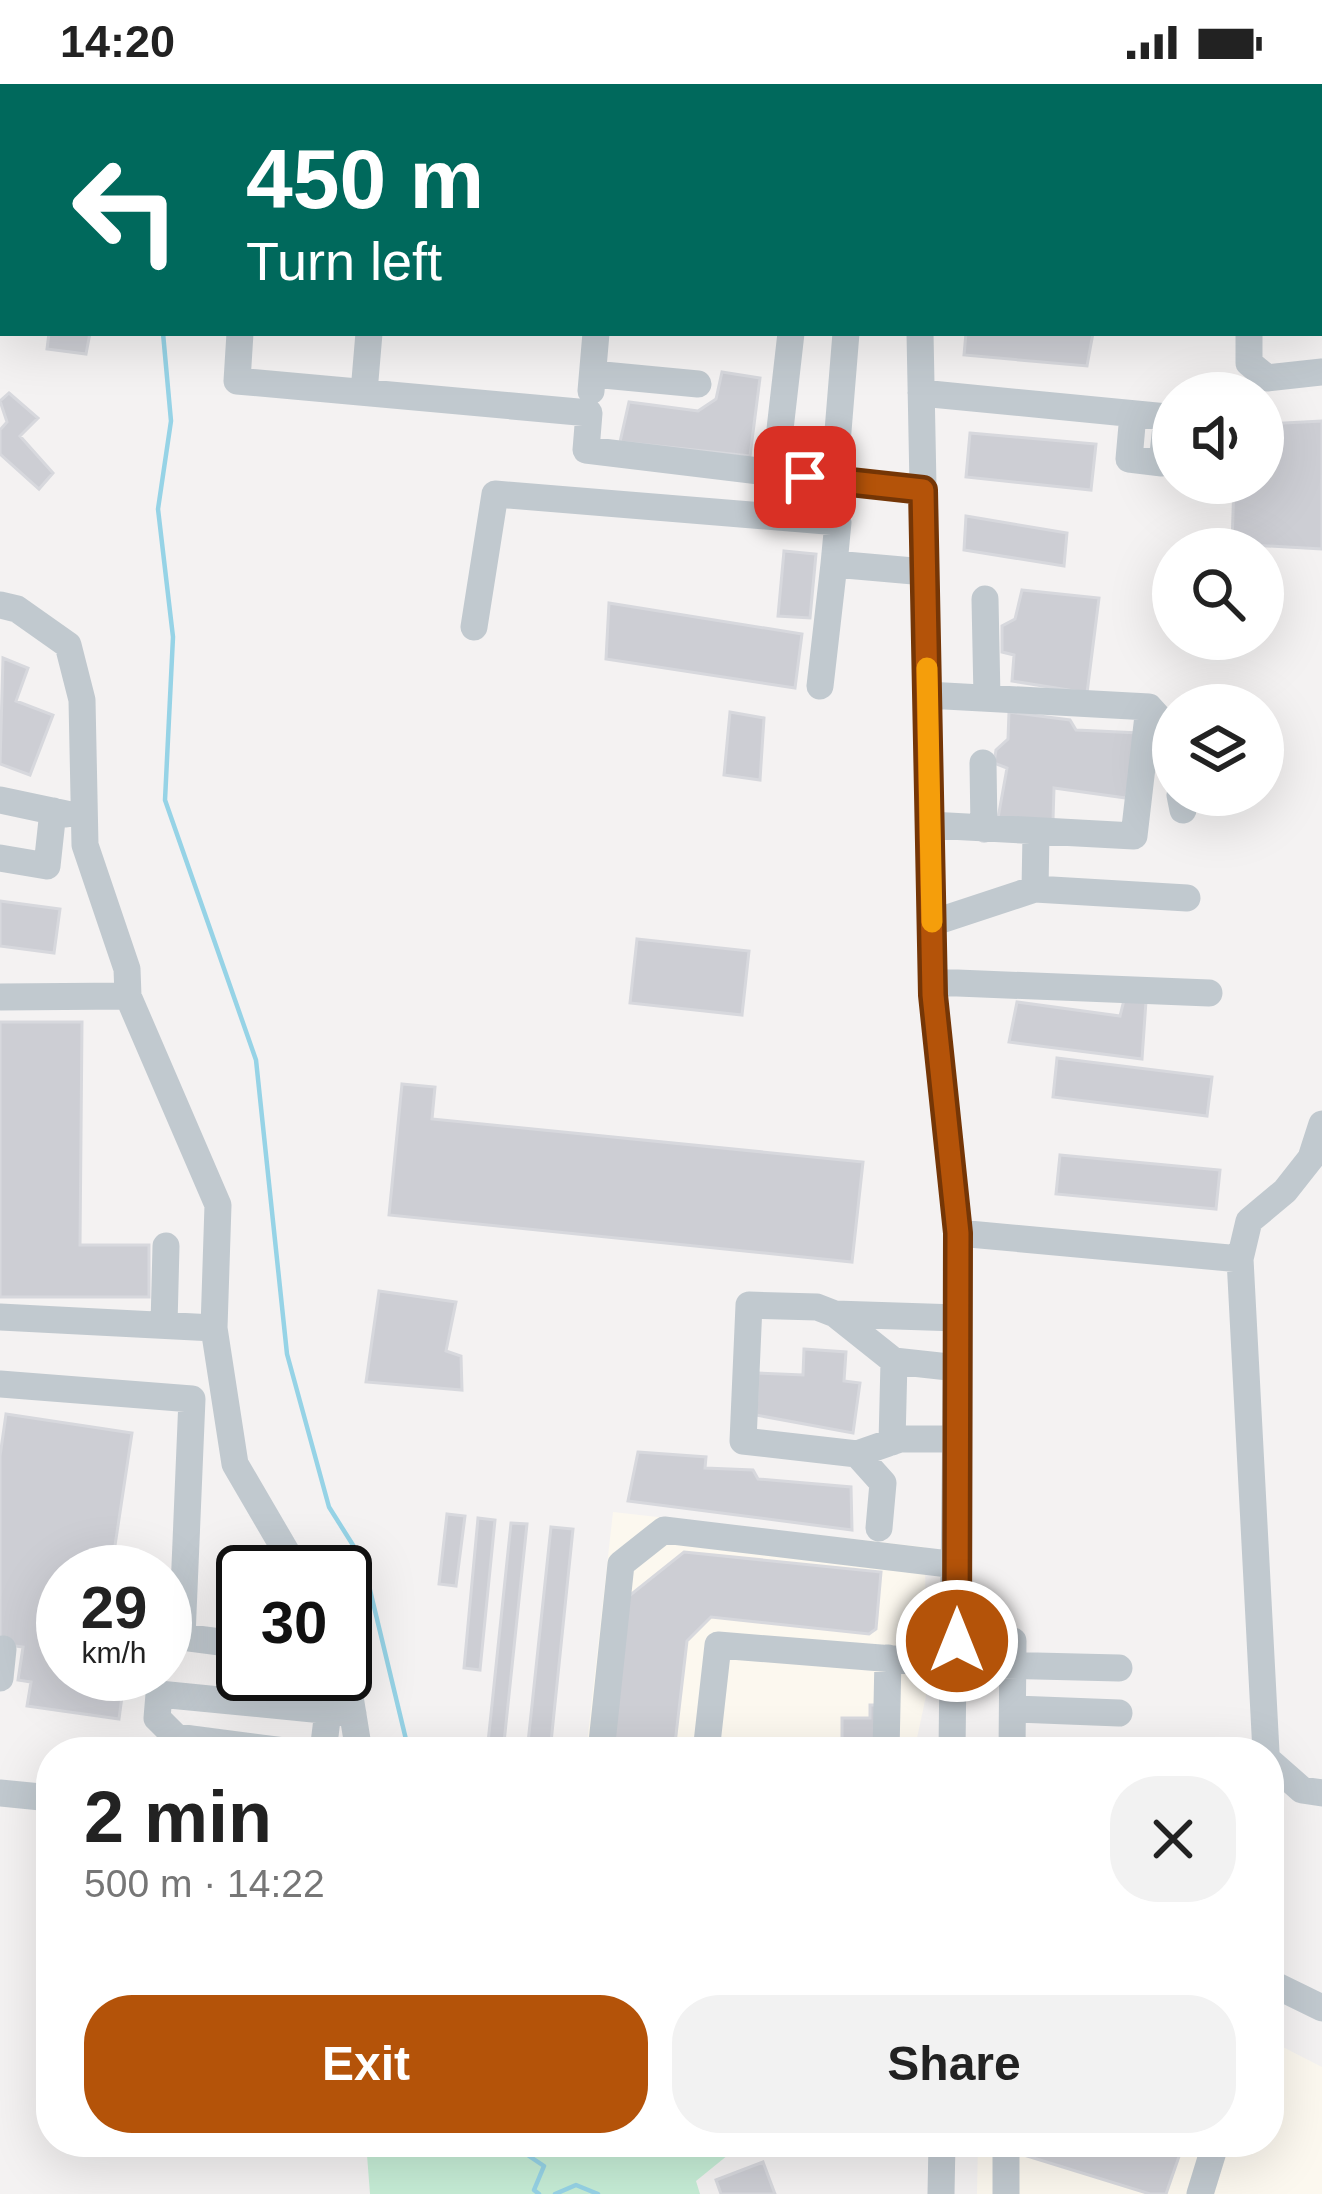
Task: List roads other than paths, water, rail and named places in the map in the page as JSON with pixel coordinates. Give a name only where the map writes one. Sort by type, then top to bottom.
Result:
[{"type":"street","points":[[241,336],[237,381],[590,413]]},
{"type":"street","points":[[364,392],[369,336]]},
{"type":"street","points":[[596,336],[586,450],[923,490]]},
{"type":"street","points":[[775,473],[791,336]]},
{"type":"street","points":[[834,480],[845,336]]},
{"type":"street","points":[[920,336],[933,982],[958,1233],[953,1737]]},
{"type":"street","points":[[1249,336],[1250,363],[1267,378],[1322,372]]},
{"type":"street","points":[[592,374],[698,384]]},
{"type":"street","points":[[921,393],[1133,414]]},
{"type":"street","points":[[474,627],[496,494],[838,522],[820,686]]},
{"type":"street","points":[[834,563],[925,572]]},
{"type":"street","points":[[985,599],[987,698]]},
{"type":"street","points":[[0,605],[17,609],[68,645],[82,700],[85,844],[127,968],[128,995],[218,1204],[214,1328],[235,1464],[282,1545]]},
{"type":"street","points":[[927,695],[1152,710]]},
{"type":"street","points":[[930,825],[1134,836],[1149,707]]},
{"type":"street","points":[[982,763],[984,830]]},
{"type":"street","points":[[0,800],[84,818]]},
{"type":"street","points":[[0,858],[47,866],[53,811]]},
{"type":"street","points":[[1035,889],[1036,834]]},
{"type":"street","points":[[932,923],[1035,889],[1187,898]]},
{"type":"street","points":[[933,982],[1209,993]]},
{"type":"street","points":[[0,997],[128,995]]},
{"type":"street","points":[[1265,1737],[1240,1259],[1249,1221],[1286,1191],[1311,1159],[1321,1116]]},
{"type":"street","points":[[958,1233],[1240,1259]]},
{"type":"street","points":[[164,1325],[166,1246]]},
{"type":"street","points":[[957,1438],[892,1442],[857,1454],[743,1441],[748,1306],[817,1307],[836,1314],[895,1361],[958,1368]]},
{"type":"street","points":[[836,1314],[958,1318]]},
{"type":"street","points":[[0,1317],[214,1328]]},
{"type":"street","points":[[892,1442],[895,1361]]},
{"type":"street","points":[[0,1384],[192,1399],[182,1637],[216,1641]]},
{"type":"street","points":[[857,1454],[883,1483],[878,1528]]},
{"type":"street","points":[[603,1737],[621,1564],[664,1530],[957,1565]]},
{"type":"street","points":[[708,1737],[718,1645],[956,1664],[1013,1653],[1119,1668]]},
{"type":"street","points":[[0,1678],[3,1648]]},
{"type":"street","points":[[1012,1737],[1013,1653]]},
{"type":"street","points":[[886,1737],[888,1658]]},
{"type":"street","points":[[176,1737],[157,1718],[159,1694],[344,1707]]},
{"type":"street","points":[[341,1701],[354,1737]]},
{"type":"street","points":[[330,1737],[344,1701]]},
{"type":"street","points":[[1013,1709],[1119,1713]]},
{"type":"street","points":[[1284,1774],[1302,1790],[1322,1793]]},
{"type":"street","points":[[0,1793],[36,1797]]},
{"type":"street","points":[[1284,1989],[1322,2008]]},
{"type":"street","points":[[940,2194],[941,2157]]},
{"type":"street","points":[[1006,2157],[1006,2194]]},
{"type":"street","points":[[1200,2194],[1211,2157]]},
{"type":"waterway","points":[[163,336],[171,421],[158,509],[173,637],[165,800],[256,1060],[287,1354],[329,1507],[363,1561],[405,1737]]},
{"type":"waterway","points":[[530,2157],[544,2166],[534,2190],[539,2194]]},
{"type":"waterway","points":[[555,2194],[576,2185],[598,2194]]}]
